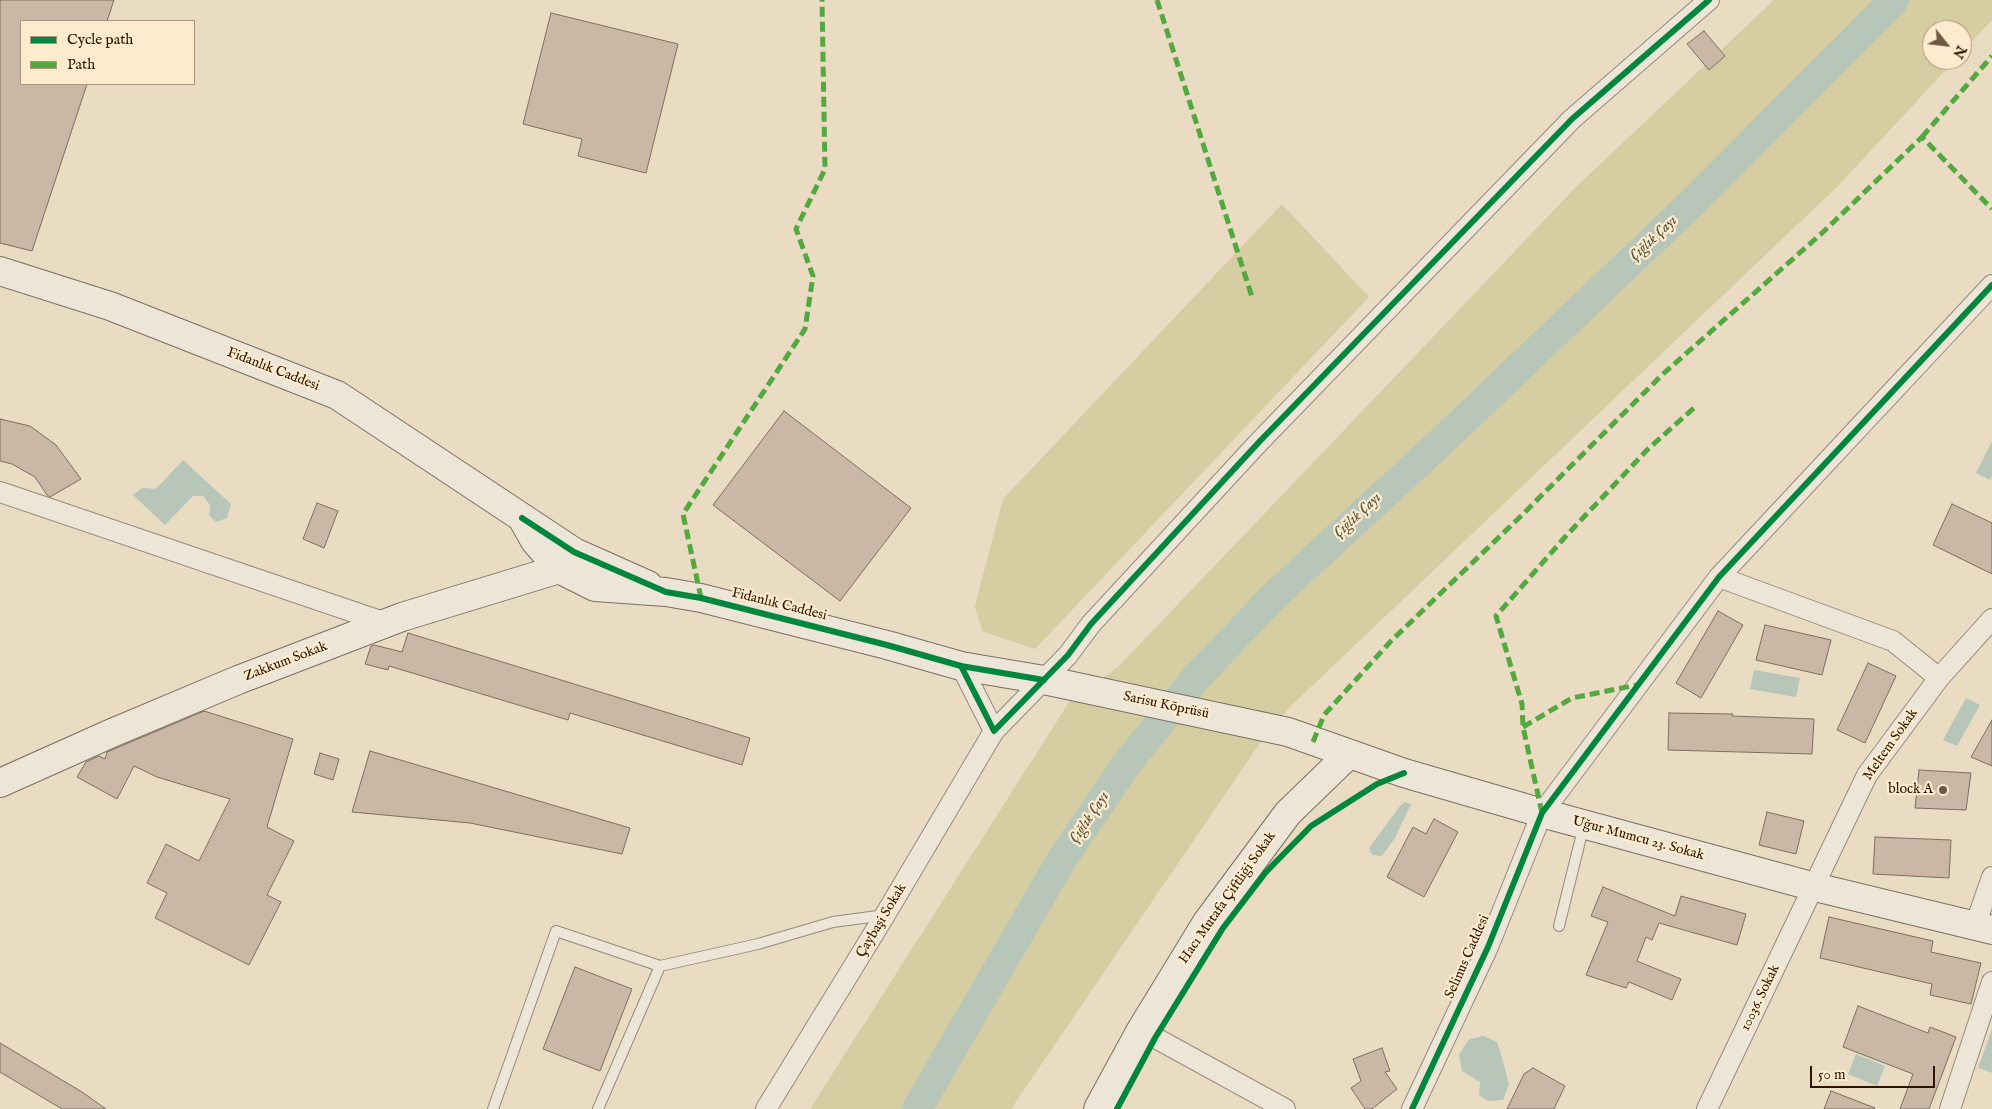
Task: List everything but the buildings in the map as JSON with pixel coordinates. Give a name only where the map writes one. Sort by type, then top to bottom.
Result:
[{"type":"street","name":"Çaybaşi Sokak","points":[[766,1109],[885,916],[994,731],[1068,655],[1090,624],[1260,441],[1572,119],[1709,0]]},
{"type":"street","name":"Fidanlık Caddesi","points":[[0,271],[110,306],[337,395],[522,518],[535,541],[567,560],[595,587],[666,592],[711,601],[961,666],[1044,680]]},
{"type":"street","name":"Selinus Caddesi","points":[[1412,1109],[1488,947],[1542,813],[1719,577],[1992,285]]},
{"type":"street","points":[[0,492],[386,623]]},
{"type":"street","name":"Zakkum Sokak","points":[[0,783],[238,680],[386,623],[567,560]]},
{"type":"street","points":[[1719,577],[1893,642],[1940,678]]},
{"type":"street","name":"Meltem Sokak","points":[[1815,887],[1868,775],[1940,678],[1992,619]]},
{"type":"street","points":[[961,666],[994,731]]},
{"type":"street","name":"Sarisu Kōprüsü","points":[[1044,680],[1288,732]]},
{"type":"street","name":"Uğur Mumcu 23. Sokak","points":[[1288,732],[1348,755],[1542,813],[1815,887],[1984,928]]},
{"type":"street","name":"Hacı Mutafa Çiftliği Sokak","points":[[1098,1109],[1141,1030],[1207,922],[1288,812],[1348,755]]},
{"type":"street","points":[[1984,928],[1992,877]]},
{"type":"street","name":"10036. Sokak","points":[[1707,1109],[1815,887]]},
{"type":"street","points":[[1950,1109],[1992,982]]},
{"type":"street","points":[[1141,1030],[1285,1109]]},
{"type":"lane","points":[[1559,926],[1584,824]]},
{"type":"lane","points":[[493,1109],[556,932],[660,966],[758,944],[833,922],[885,916]]},
{"type":"lane","points":[[598,1109],[660,966]]},
{"type":"shaded area","points":[[1774,0],[1992,0],[1992,20],[1972,41],[1972,20],[1922,20],[1922,70],[1946,70],[1838,186],[1291,706],[1260,743],[1011,1109],[810,1109],[1071,699],[1117,668],[1577,186]]},
{"type":"shaded area","points":[[1282,204],[1369,297],[1035,649],[982,631],[975,606],[1003,499]]},
{"type":"shaded area","points":[[1992,441],[1992,476],[1990,480],[1976,473]]},
{"type":"shaded area","points":[[183,460],[231,504],[227,518],[216,522],[209,515],[210,505],[203,496],[193,496],[165,525],[133,495],[142,488],[156,489]]},
{"type":"shaded area","points":[[1754,670],[1800,678],[1796,697],[1750,689]]},
{"type":"shaded area","points":[[1966,698],[1980,705],[1957,746],[1943,740]]},
{"type":"shaded area","points":[[1405,802],[1411,804],[1395,838],[1382,856],[1372,855],[1369,848]]},
{"type":"shaded area","points":[[1992,1029],[1992,1073],[1978,1068]]},
{"type":"shaded area","points":[[1484,1036],[1497,1042],[1501,1054],[1509,1084],[1503,1100],[1488,1101],[1479,1095],[1480,1082],[1462,1071],[1459,1055],[1469,1039]]},
{"type":"shaded area","points":[[1856,1054],[1885,1066],[1877,1086],[1848,1074]]},
{"type":"waterway","name":"Çığlık Çayı","points":[[917,1109],[1062,859],[1125,766],[1196,678],[1274,596],[1442,441],[1692,203],[1894,0]]},
{"type":"marked path","points":[[701,598],[683,514],[805,329],[813,276],[796,229],[825,169],[822,0]]},
{"type":"marked path","points":[[1157,0],[1252,297]]},
{"type":"marked path","points":[[1922,137],[1992,56]]},
{"type":"marked path","points":[[1313,742],[1324,715],[1391,641],[1521,516],[1663,374],[1821,234],[1922,137],[1992,209]]},
{"type":"marked path","points":[[1542,813],[1523,727],[1522,704],[1496,616],[1565,537],[1648,449],[1695,407]]},
{"type":"marked path","points":[[1523,727],[1572,698],[1637,685]]},
{"type":"cycle path","points":[[961,666],[994,731],[1068,655],[1091,624],[1260,441],[1572,119],[1709,0]]},
{"type":"cycle path","points":[[1412,1109],[1488,947],[1542,813],[1719,577],[1992,285]]},
{"type":"cycle path","points":[[522,518],[574,552],[666,592],[701,598],[887,645],[961,666],[1044,680]]},
{"type":"cycle path","points":[[1117,1109],[1155,1038],[1223,928],[1266,872],[1311,826],[1377,784],[1404,773]]},
{"type":"place","name":"block A","points":[[1943,790]]}]
